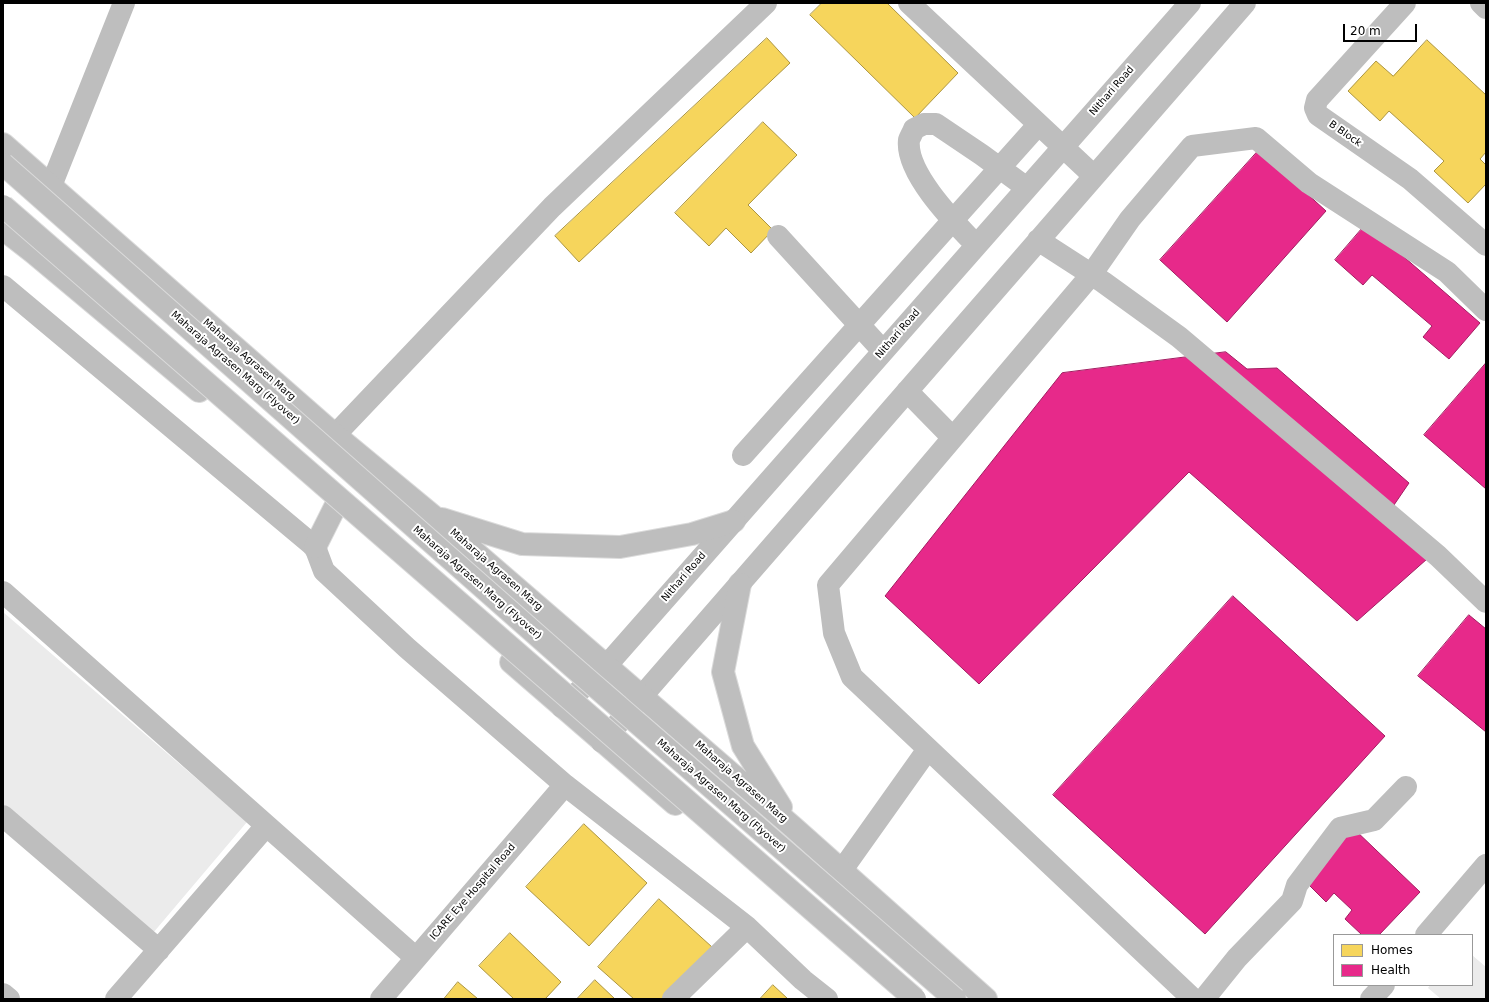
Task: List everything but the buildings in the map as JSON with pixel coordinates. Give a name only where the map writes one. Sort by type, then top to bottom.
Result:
[{"type":"street","points":[[51,186],[124,3]]},
{"type":"street","points":[[335,435],[552,207],[766,3]]},
{"type":"street","points":[[909,3],[1094,176]]},
{"type":"street","points":[[602,742],[1245,3]]},
{"type":"street","name":"B Block","points":[[1405,3],[1317,100],[1315,108],[1318,115],[1410,179],[1486,245]]},
{"type":"street","points":[[1481,3],[1486,8]]},
{"type":"street","name":"Nithari Road","points":[[562,707],[607,665],[1063,147],[1184,5]]},
{"type":"street","points":[[976,245],[952,221],[916,171],[910,154],[909,140],[914,129],[924,124],[936,124],[1027,188]]},
{"type":"street","points":[[743,455],[1038,124]]},
{"type":"street","points":[[1193,999],[852,677],[834,633],[828,585],[1091,275],[1130,220],[1192,146],[1256,138],[1309,183],[1447,272],[1486,310]]},
{"type":"street","name":"Maharaja Agrasen Marg","points":[[3,144],[335,435],[433,516],[607,665],[842,870],[986,999]]},
{"type":"street","name":"Maharaja Agrasen Marg (Flyover)","points":[[3,164],[579,673],[955,999]]},
{"type":"street","points":[[3,206],[915,999]]},
{"type":"street","points":[[3,229],[158,355],[335,507],[602,742],[902,999]]},
{"type":"street","points":[[778,236],[883,351]]},
{"type":"street","points":[[1038,240],[1180,336],[1438,556],[1486,602]]},
{"type":"street","points":[[3,242],[34,253]]},
{"type":"street","points":[[3,286],[316,548],[324,571],[407,648],[565,785],[746,927],[803,980],[827,999]]},
{"type":"street","points":[[907,391],[952,438]]},
{"type":"street","points":[[316,548],[335,507]]},
{"type":"street","points":[[433,516],[522,544],[620,547],[692,534],[734,521]]},
{"type":"street","points":[[740,584],[723,672],[743,746],[793,827]]},
{"type":"street","points":[[3,592],[416,958]]},
{"type":"street","points":[[842,870],[928,749]]},
{"type":"street","name":"ICARE Eye Hospital Road","points":[[381,999],[565,785]]},
{"type":"street","points":[[1204,999],[1237,958],[1292,900],[1297,884],[1340,828],[1374,820],[1406,787]]},
{"type":"street","points":[[3,816],[159,950]]},
{"type":"street","points":[[116,999],[266,826]]},
{"type":"street","points":[[1427,934],[1486,865]]},
{"type":"street","points":[[673,999],[746,927]]},
{"type":"street","points":[[1372,999],[1383,986]]},
{"type":"street","points":[[3,994],[9,999]]},
{"type":"shaded area","points":[[3,612],[247,822],[153,933],[3,804]]},
{"type":"shaded area","points":[[1473,956],[1486,967],[1486,999],[1441,999],[1428,988],[1429,986],[1473,986]]}]
